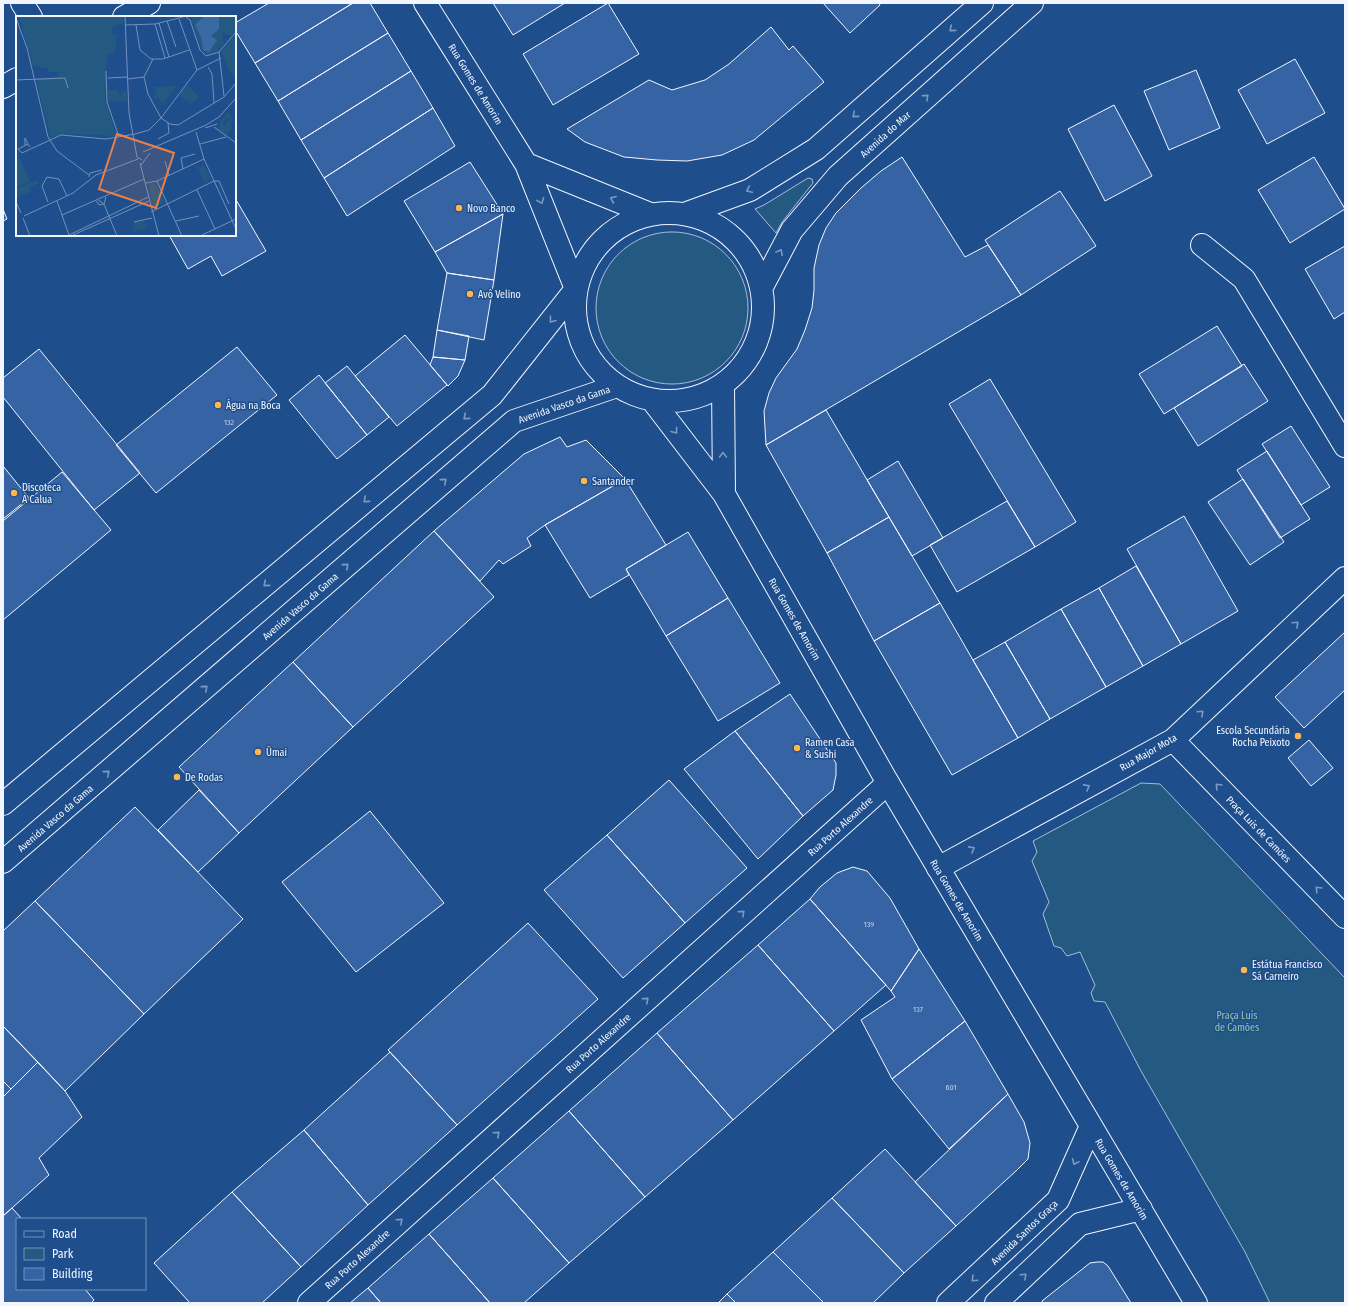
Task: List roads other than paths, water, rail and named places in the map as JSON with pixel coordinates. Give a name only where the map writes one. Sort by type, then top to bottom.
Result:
[{"type":"main road","points":[[22,3],[31,16]]},
{"type":"main road","points":[[126,16],[148,3]]},
{"type":"main road","name":"Rua Gomes de Amorim","points":[[425,3],[526,164],[576,289]]},
{"type":"main road","points":[[3,804],[492,395],[576,289],[590,255],[616,228],[650,214],[687,213],[750,190],[816,149],[982,3]]},
{"type":"main road","name":"Avenida do Mar","points":[[762,287],[792,230],[838,176],[1032,3]]},
{"type":"main road","points":[[3,87],[16,79]]},
{"type":"main road","points":[[526,164],[650,214]]},
{"type":"main road","points":[[576,289],[576,326],[591,360],[617,386],[652,400],[689,400],[723,384],[749,358],[763,324],[762,287],[748,253],[722,227],[687,213]]},
{"type":"main road","points":[[1202,245],[1244,279],[1345,446]]},
{"type":"main road","name":"Rua Gomes de Amorim","points":[[723,384],[724,494]]},
{"type":"main road","name":"Avenida Vasco da Gama","points":[[3,862],[514,421],[617,386]]},
{"type":"main road","name":"Rua Gomes de Amorim","points":[[652,400],[724,494],[888,783],[1196,1303]]},
{"type":"main road","name":"Rua Major Mota","points":[[938,868],[1173,740],[1345,578]]},
{"type":"main road","name":"Praça Luis de Camões","points":[[1173,740],[1345,917]]},
{"type":"main road","name":"Rua Porto Alexandre","points":[[309,1303],[888,783]]},
{"type":"main road","name":"Avenida Santos Graça","points":[[948,1303],[1058,1200],[1091,1126]]},
{"type":"main road","points":[[996,1303],[1080,1224],[1141,1209]]},
{"type":"place","name":"Novo Banco","points":[[459,208]]},
{"type":"place","name":"Avô Velino","points":[[470,294]]},
{"type":"place","name":"Água na Boca","points":[[218,405]]},
{"type":"place","name":"Santander","points":[[584,481]]},
{"type":"place","name":"Discoteca A Calua","points":[[14,493]]},
{"type":"place","name":"Escola Secundária Rocha Peixoto","points":[[1298,736]]},
{"type":"place","name":"Ramen Casa & Sushi","points":[[797,748]]},
{"type":"place","name":"Ümai","points":[[258,752]]},
{"type":"place","name":"De Rodas","points":[[177,777]]},
{"type":"place","name":"Estátua Francisco Sá Carneiro","points":[[1244,970]]},
{"type":"park label","name":"Praça Luís de Camões","points":[[1237,1020]]}]
